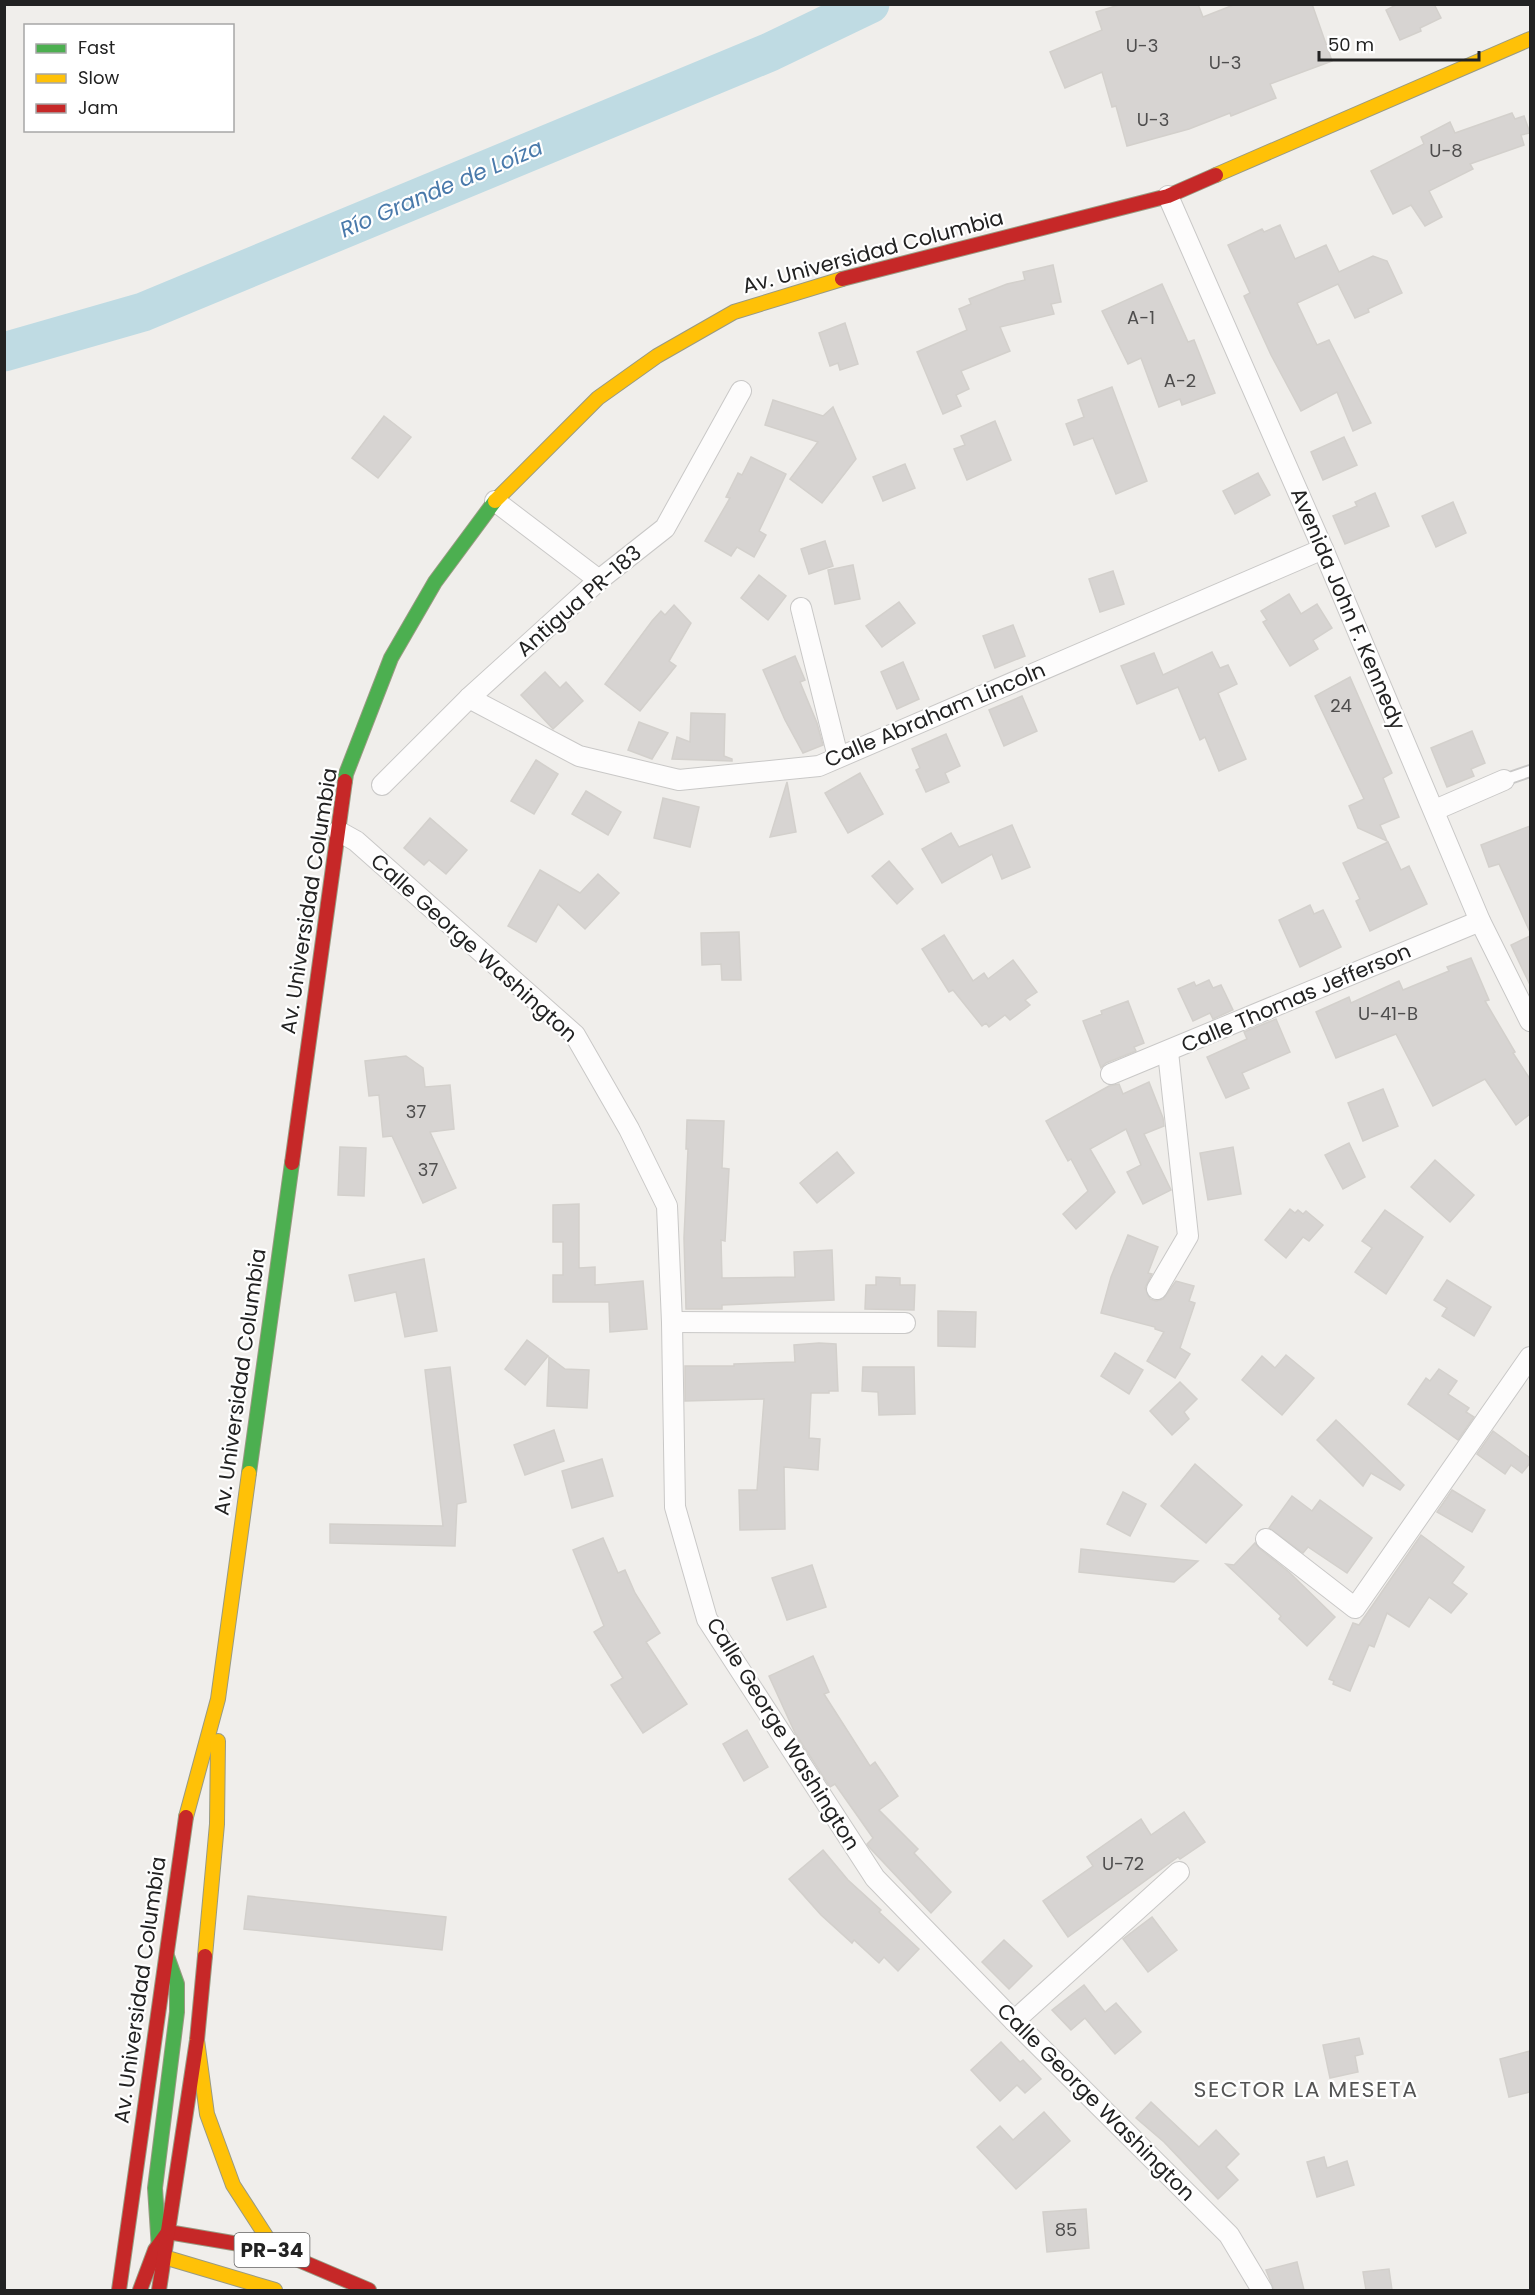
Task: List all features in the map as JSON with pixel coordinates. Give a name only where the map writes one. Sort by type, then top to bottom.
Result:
[{"type":"main road","name":"Av. Universidad Columbia","points":[[118,2290],[186,1819],[218,1699],[346,774],[391,658],[435,582],[495,501],[598,398],[657,356],[734,312],[815,286],[1168,196],[1529,43]]},
{"type":"main road","name":"Av. Universidad Columbia","points":[[159,2290],[196,2040],[217,1824],[218,1699]]},
{"type":"main road","points":[[164,2257],[158,2243],[155,2188],[177,2012],[177,1984],[167,1956]]},
{"type":"main road","points":[[196,2040],[207,2114],[233,2185],[275,2250]]},
{"type":"main road","points":[[140,2290],[158,2243],[164,2233],[168,2232]]},
{"type":"main road","name":"PR-34","points":[[168,2232],[275,2250],[369,2290]]},
{"type":"main road","name":"PR-34","points":[[164,2257],[275,2290]]},
{"type":"street","name":"Avenida John F. Kennedy","points":[[1168,196],[1323,549],[1480,921],[1530,1021]]},
{"type":"street","name":"Antigua PR-183","points":[[382,785],[470,698],[599,580],[665,528],[741,391]]},
{"type":"street","points":[[495,501],[599,580]]},
{"type":"street","name":"Calle Abraham Lincoln","points":[[470,698],[579,756],[679,780],[819,766],[1323,549]]},
{"type":"street","points":[[801,608],[838,757]]},
{"type":"street","points":[[1435,810],[1504,780]]},
{"type":"street","name":"Calle George Washington","points":[[338,831],[356,841],[575,1035],[629,1129],[667,1206],[672,1322],[675,1507],[707,1619],[875,1878],[1014,2021],[1229,2235],[1262,2290]]},
{"type":"street","name":"Calle Thomas Jefferson","points":[[1111,1074],[1480,921]]},
{"type":"street","points":[[1157,1289],[1188,1236],[1168,1052]]},
{"type":"street","points":[[672,1322],[905,1323]]},
{"type":"street","points":[[1266,1539],[1355,1608],[1530,1357]]},
{"type":"street","points":[[1014,2021],[1179,1872]]},
{"type":"lane","points":[[1504,780],[1530,771]]},
{"type":"building","points":[[1122,4],[1198,4],[1203,17],[1236,4],[1312,4],[1332,61],[1270,84],[1276,98],[1231,116],[1230,113],[1189,129],[1127,146],[1116,106],[1112,107],[1102,72],[1065,88],[1050,52],[1102,30],[1096,12]]},
{"type":"building","points":[[1398,4],[1434,4],[1441,18],[1420,28],[1421,31],[1400,40],[1386,10]]},
{"type":"building","points":[[1512,113],[1515,119],[1524,116],[1530,133],[1521,135],[1524,145],[1470,164],[1473,169],[1429,191],[1442,217],[1425,226],[1411,205],[1393,214],[1371,171],[1424,144],[1421,137],[1450,122],[1455,133]]},
{"type":"building","points":[[1280,225],[1295,259],[1326,245],[1339,272],[1373,256],[1387,261],[1402,293],[1368,309],[1369,312],[1355,318],[1338,284],[1297,303],[1317,345],[1329,340],[1371,423],[1353,431],[1337,392],[1301,411],[1271,355],[1244,296],[1250,293],[1228,245],[1262,229],[1264,232]]},
{"type":"building","points":[[1053,265],[1061,302],[1051,304],[1054,314],[1000,327],[1010,351],[961,371],[969,389],[956,395],[961,406],[943,414],[917,352],[967,330],[959,309],[971,304],[969,299],[1007,284],[1025,280],[1023,272]]},
{"type":"building","points":[[1162,284],[1188,342],[1194,340],[1215,393],[1182,405],[1180,399],[1159,407],[1141,358],[1128,364],[1102,311]]},
{"type":"building","points":[[845,323],[858,364],[840,370],[838,363],[830,366],[819,333]]},
{"type":"building","points":[[1112,387],[1147,481],[1116,494],[1093,438],[1074,445],[1066,424],[1084,417],[1078,400]]},
{"type":"building","points":[[773,400],[823,416],[833,407],[856,459],[822,503],[790,479],[818,442],[765,425]]},
{"type":"building","points":[[384,416],[411,437],[378,478],[352,458]]},
{"type":"building","points":[[995,421],[1011,460],[967,480],[954,449],[965,445],[961,436]]},
{"type":"building","points":[[1344,437],[1357,465],[1323,480],[1311,452]]},
{"type":"building","points":[[751,457],[786,474],[759,531],[766,535],[754,557],[737,547],[731,556],[705,541],[730,498],[726,497],[738,473],[742,475]]},
{"type":"building","points":[[905,464],[915,488],[883,501],[873,477]]},
{"type":"building","points":[[1258,473],[1270,495],[1235,514],[1223,491]]},
{"type":"building","points":[[1375,493],[1389,526],[1345,544],[1333,516],[1357,506],[1355,502]]},
{"type":"building","points":[[1453,502],[1466,533],[1436,547],[1422,516]]},
{"type":"building","points":[[825,541],[833,566],[809,574],[801,549]]},
{"type":"building","points":[[853,565],[860,599],[835,604],[828,570]]},
{"type":"building","points":[[1113,571],[1124,604],[1100,612],[1089,579]]},
{"type":"building","points":[[759,575],[786,596],[768,620],[741,598]]},
{"type":"building","points":[[1289,594],[1301,614],[1317,604],[1332,628],[1313,640],[1318,649],[1290,666],[1263,622],[1267,620],[1261,611]]},
{"type":"building","points":[[899,602],[915,623],[882,647],[866,626]]},
{"type":"building","points":[[674,605],[691,623],[669,661],[676,666],[640,711],[605,684],[652,621],[661,611],[665,615]]},
{"type":"building","points":[[1013,625],[1025,656],[995,668],[983,636]]},
{"type":"building","points":[[1212,652],[1220,668],[1228,665],[1237,684],[1218,693],[1246,759],[1219,771],[1205,737],[1200,740],[1178,687],[1137,704],[1121,666],[1154,653],[1163,675]]},
{"type":"building","points":[[795,656],[805,680],[800,682],[817,723],[823,745],[803,753],[785,720],[763,670]]},
{"type":"building","points":[[903,662],[919,699],[897,709],[881,672]]},
{"type":"building","points":[[545,672],[560,688],[566,682],[583,701],[553,729],[521,695]]},
{"type":"building","points":[[1350,677],[1392,773],[1383,778],[1399,817],[1380,825],[1387,841],[1358,828],[1349,806],[1364,799],[1315,696]]},
{"type":"building","points":[[1022,696],[1037,731],[1004,746],[989,710]]},
{"type":"building","points":[[691,713],[725,714],[724,756],[732,761],[672,759],[677,737],[690,742]]},
{"type":"building","points":[[639,722],[668,733],[652,759],[628,750]]},
{"type":"building","points":[[1472,731],[1485,763],[1471,769],[1474,776],[1447,787],[1431,748]]},
{"type":"building","points":[[946,734],[960,766],[945,773],[949,782],[926,792],[916,770],[920,768],[912,749]]},
{"type":"building","points":[[536,760],[558,774],[534,814],[511,801]]},
{"type":"building","points":[[860,773],[883,814],[848,833],[825,793]]},
{"type":"building","points":[[787,782],[796,832],[770,837]]},
{"type":"building","points":[[586,791],[621,812],[608,835],[572,814]]},
{"type":"building","points":[[663,798],[699,807],[690,847],[654,838]]},
{"type":"building","points":[[430,818],[467,850],[446,874],[429,860],[424,865],[404,848]]},
{"type":"building","points":[[1012,825],[1030,867],[1002,879],[992,854],[942,883],[922,849],[951,833],[959,847]]},
{"type":"building","points":[[1530,826],[1530,932],[1499,864],[1489,867],[1481,845]]},
{"type":"building","points":[[1388,842],[1401,870],[1409,866],[1427,904],[1370,931],[1356,901],[1360,899],[1343,863]]},
{"type":"building","points":[[889,861],[913,889],[897,904],[872,876]]},
{"type":"building","points":[[540,870],[580,893],[598,874],[619,893],[585,929],[558,904],[536,942],[508,926]]},
{"type":"building","points":[[1310,905],[1314,914],[1323,910],[1341,947],[1300,967],[1279,920]]},
{"type":"building","points":[[739,932],[741,980],[722,980],[721,964],[702,965],[701,933]]},
{"type":"building","points":[[944,935],[973,981],[984,973],[988,979],[1013,960],[1037,992],[1025,1000],[1030,1005],[1010,1020],[1005,1015],[989,1027],[986,1023],[982,1026],[953,990],[949,992],[922,949]]},
{"type":"building","points":[[1530,936],[1530,985],[1511,945]]},
{"type":"building","points":[[1471,958],[1489,1000],[1485,1001],[1530,1079],[1530,1114],[1516,1125],[1485,1079],[1433,1106],[1396,1034],[1336,1058],[1316,1012],[1349,997],[1351,1003],[1399,981],[1403,990],[1449,971],[1447,967]]},
{"type":"building","points":[[1209,980],[1213,988],[1221,985],[1233,1010],[1213,1019],[1210,1013],[1193,1021],[1178,989],[1194,982],[1196,986]]},
{"type":"building","points":[[1128,1001],[1144,1043],[1134,1047],[1136,1051],[1106,1063],[1101,1068],[1083,1021],[1102,1014],[1101,1011]]},
{"type":"building","points":[[1276,1019],[1290,1052],[1242,1073],[1249,1088],[1226,1098],[1207,1057],[1247,1039],[1244,1032]]},
{"type":"building","points":[[406,1056],[423,1068],[425,1087],[450,1085],[454,1129],[430,1132],[456,1188],[423,1203],[392,1136],[383,1137],[379,1095],[369,1096],[365,1061]]},
{"type":"building","points":[[1149,1082],[1164,1126],[1144,1134],[1171,1190],[1143,1204],[1127,1172],[1141,1165],[1126,1129],[1090,1149],[1115,1192],[1076,1229],[1063,1214],[1088,1191],[1071,1159],[1068,1161],[1046,1121],[1109,1086],[1119,1084],[1123,1094]]},
{"type":"building","points":[[1383,1089],[1398,1126],[1363,1141],[1348,1103]]},
{"type":"building","points":[[687,1120],[724,1121],[722,1168],[729,1169],[725,1241],[721,1240],[722,1278],[795,1277],[794,1252],[832,1250],[834,1300],[722,1305],[722,1309],[686,1309],[684,1238]]},
{"type":"building","points":[[1349,1143],[1365,1177],[1343,1189],[1325,1155]]},
{"type":"building","points":[[340,1147],[366,1148],[364,1196],[338,1195]]},
{"type":"building","points":[[1233,1147],[1241,1194],[1208,1200],[1200,1153]]},
{"type":"building","points":[[837,1152],[854,1173],[817,1203],[800,1183]]},
{"type":"building","points":[[1435,1160],[1474,1195],[1450,1222],[1411,1187]]},
{"type":"building","points":[[579,1204],[579,1268],[595,1267],[595,1285],[643,1281],[647,1329],[610,1332],[609,1302],[553,1302],[553,1275],[563,1275],[563,1242],[553,1242],[553,1205]]},
{"type":"building","points":[[1290,1209],[1295,1213],[1298,1210],[1303,1214],[1306,1211],[1323,1225],[1309,1241],[1303,1237],[1286,1258],[1265,1240]]},
{"type":"building","points":[[1385,1210],[1423,1237],[1386,1294],[1355,1272],[1372,1248],[1362,1241]]},
{"type":"building","points":[[1128,1235],[1158,1247],[1148,1273],[1152,1274],[1145,1288],[1150,1299],[1156,1301],[1163,1299],[1176,1281],[1194,1286],[1189,1301],[1195,1303],[1180,1348],[1190,1354],[1175,1378],[1147,1361],[1164,1332],[1155,1327],[1101,1313],[1111,1277]]},
{"type":"building","points":[[424,1259],[437,1331],[405,1337],[396,1292],[355,1301],[349,1275]]},
{"type":"building","points":[[876,1277],[900,1278],[900,1285],[915,1285],[914,1310],[865,1309],[866,1285],[876,1285]]},
{"type":"building","points":[[1447,1280],[1491,1307],[1474,1336],[1442,1316],[1447,1308],[1434,1300]]},
{"type":"building","points":[[938,1311],[976,1312],[975,1347],[938,1346]]},
{"type":"building","points":[[527,1340],[548,1356],[525,1385],[505,1369]]},
{"type":"building","points":[[836,1344],[838,1391],[811,1393],[809,1438],[820,1439],[818,1470],[784,1467],[785,1529],[740,1530],[739,1490],[757,1490],[764,1399],[685,1401],[685,1366],[795,1362],[794,1345]]},
{"type":"building","points":[[1115,1353],[1143,1370],[1129,1394],[1101,1376]]},
{"type":"building","points":[[1286,1355],[1314,1378],[1282,1415],[1242,1380],[1262,1356],[1275,1368]]},
{"type":"building","points":[[549,1357],[565,1369],[589,1370],[587,1408],[547,1406]]},
{"type":"building","points":[[450,1367],[466,1502],[457,1504],[455,1546],[330,1543],[330,1524],[443,1526],[425,1370]]},
{"type":"building","points":[[863,1367],[914,1367],[915,1414],[879,1415],[878,1392],[862,1391]]},
{"type":"building","points":[[1439,1369],[1457,1381],[1448,1394],[1469,1408],[1466,1412],[1474,1417],[1458,1440],[1408,1404],[1426,1378],[1430,1381]]},
{"type":"building","points":[[1180,1382],[1197,1399],[1184,1412],[1189,1419],[1172,1435],[1150,1411]]},
{"type":"building","points":[[1336,1420],[1404,1485],[1400,1490],[1371,1473],[1363,1486],[1317,1440]]},
{"type":"building","points":[[554,1430],[564,1461],[525,1475],[514,1445]]},
{"type":"building","points":[[1493,1431],[1530,1458],[1530,1463],[1522,1473],[1511,1465],[1505,1474],[1477,1454]]},
{"type":"building","points":[[602,1459],[613,1496],[572,1508],[562,1471]]},
{"type":"building","points":[[1195,1464],[1242,1505],[1206,1543],[1161,1506]]},
{"type":"building","points":[[1452,1490],[1485,1510],[1472,1532],[1437,1512]]},
{"type":"building","points":[[1123,1492],[1146,1504],[1130,1536],[1107,1524]]},
{"type":"building","points":[[1292,1496],[1312,1511],[1320,1500],[1372,1538],[1347,1573],[1308,1547],[1303,1553],[1269,1528]]},
{"type":"building","points":[[1421,1535],[1464,1567],[1452,1583],[1467,1594],[1451,1613],[1429,1597],[1409,1627],[1387,1613],[1374,1647],[1369,1645],[1350,1691],[1333,1684],[1334,1681],[1329,1679],[1353,1623],[1359,1625]]},
{"type":"building","points":[[603,1538],[618,1573],[625,1570],[635,1593],[660,1633],[646,1642],[687,1704],[643,1733],[611,1685],[623,1678],[594,1632],[604,1626],[573,1550]]},
{"type":"building","points":[[1255,1543],[1335,1617],[1307,1646],[1279,1619],[1281,1616],[1226,1564],[1234,1565]]},
{"type":"building","points":[[1081,1549],[1198,1561],[1174,1582],[1079,1572]]},
{"type":"building","points":[[812,1565],[826,1607],[787,1620],[772,1578]]},
{"type":"building","points":[[813,1656],[829,1692],[824,1694],[870,1766],[875,1762],[898,1796],[879,1810],[918,1849],[914,1853],[951,1892],[931,1913],[869,1847],[867,1844],[873,1838],[835,1784],[830,1787],[795,1733],[769,1676]]},
{"type":"building","points":[[747,1730],[768,1767],[744,1781],[723,1744]]},
{"type":"building","points":[[1184,1812],[1205,1842],[1180,1859],[1178,1857],[1068,1937],[1043,1901],[1093,1866],[1087,1857],[1141,1819],[1151,1835]]},
{"type":"building","points":[[823,1850],[848,1880],[881,1910],[879,1912],[919,1949],[898,1971],[884,1957],[879,1963],[854,1940],[852,1943],[821,1915],[789,1879]]},
{"type":"building","points":[[248,1896],[446,1917],[442,1950],[244,1929]]},
{"type":"building","points":[[1152,1917],[1177,1950],[1148,1972],[1123,1939]]},
{"type":"building","points":[[1004,1940],[1032,1966],[1009,1989],[982,1962]]},
{"type":"building","points":[[1084,1985],[1105,2012],[1116,2003],[1141,2032],[1115,2054],[1085,2018],[1071,2030],[1052,2010]]},
{"type":"building","points":[[1359,2038],[1363,2054],[1355,2056],[1358,2072],[1330,2078],[1323,2045]]},
{"type":"building","points":[[1001,2042],[1041,2079],[1025,2093],[1017,2085],[1000,2101],[971,2070]]},
{"type":"building","points":[[1530,2051],[1530,2092],[1509,2097],[1500,2059]]},
{"type":"building","points":[[1151,2102],[1199,2147],[1216,2130],[1239,2154],[1226,2167],[1238,2180],[1218,2199],[1164,2142],[1136,2118]]},
{"type":"building","points":[[1044,2112],[1070,2141],[1016,2189],[977,2147],[1000,2126],[1013,2140]]},
{"type":"building","points":[[1324,2157],[1327,2168],[1347,2161],[1354,2185],[1317,2197],[1307,2162]]},
{"type":"building","points":[[1086,2209],[1089,2248],[1047,2252],[1043,2212]]},
{"type":"building","points":[[1297,2262],[1304,2290],[1274,2290],[1266,2270]]},
{"type":"building","points":[[1389,2269],[1392,2290],[1366,2290],[1363,2272]]},
{"type":"waterway","name":"Río Grande de Loíza","points":[[4,352],[143,312],[770,52],[870,4]]},
{"type":"traffic: fast","points":[[345,781],[391,658],[435,582],[495,501]]},
{"type":"traffic: fast","points":[[249,1473],[292,1163]]},
{"type":"traffic: fast","points":[[159,2249],[155,2188],[177,2012],[177,1984],[167,1956]]},
{"type":"traffic: slow","points":[[1216,175],[1530,39]]},
{"type":"traffic: slow","points":[[495,501],[598,398],[657,356],[734,312],[842,279]]},
{"type":"traffic: slow","points":[[186,1817],[218,1699],[249,1473]]},
{"type":"traffic: slow","points":[[205,1956],[217,1824],[218,1741]]},
{"type":"traffic: slow","points":[[197,2040],[207,2114],[233,2185],[275,2250]]},
{"type":"traffic: slow","points":[[159,2249],[164,2257],[275,2290]]},
{"type":"traffic: jam","points":[[842,279],[1168,196],[1216,175]]},
{"type":"traffic: jam","points":[[292,1163],[345,781]]},
{"type":"traffic: jam","points":[[119,2290],[186,1817]]},
{"type":"traffic: jam","points":[[159,2290],[197,2040],[205,1956]]},
{"type":"traffic: jam","points":[[140,2290],[155,2250],[168,2232],[275,2250],[369,2290]]},
{"type":"district","name":"SECTOR LA MESETA","points":[[1306,2089]]}]
